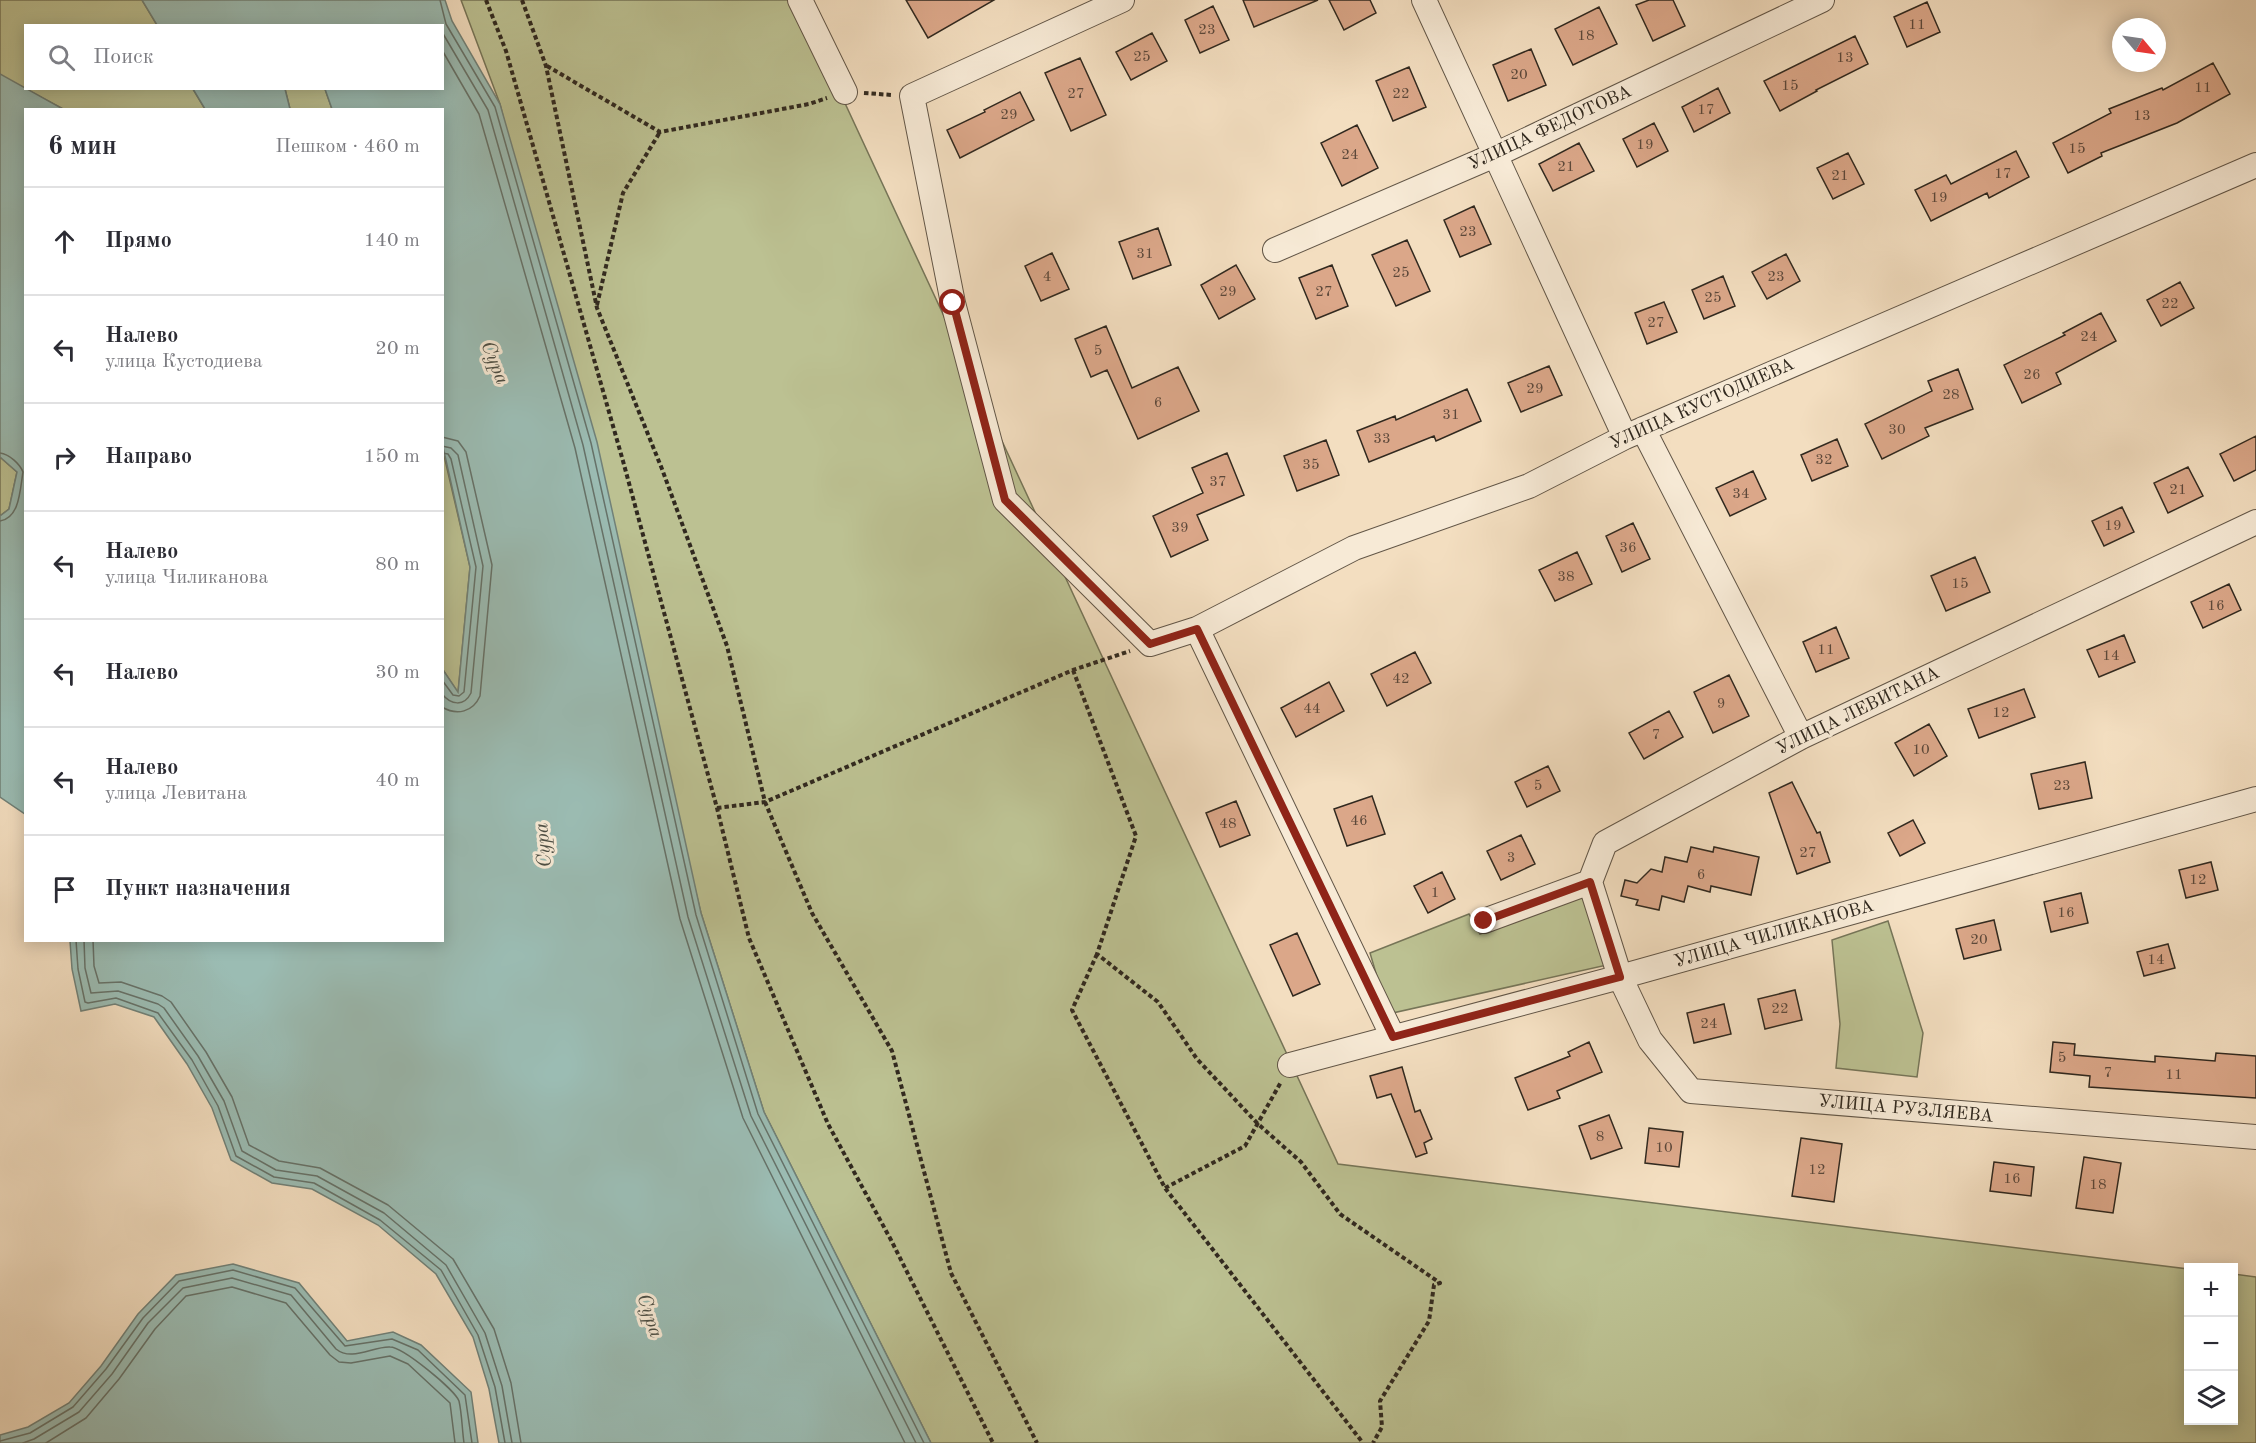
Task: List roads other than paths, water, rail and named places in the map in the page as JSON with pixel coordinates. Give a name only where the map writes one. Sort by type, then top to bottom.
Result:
[{"type":"street","points":[[800,0],[845,92]]},
{"type":"street","name":"УЛИЦА КУСТОДИЕВА","points":[[1122,0],[912,96],[953,303],[1005,500],[1150,644],[1197,629],[1354,548],[1529,486],[1634,433],[2256,165]]},
{"type":"street","points":[[1424,0],[1495,155],[1634,433],[1801,737]]},
{"type":"street","name":"УЛИЦА ФЕДОТОВА","points":[[1275,250],[1495,155],[1822,0]]},
{"type":"street","name":"УЛИЦА ЛЕВИТАНА","points":[[1590,882],[1605,843],[1801,737],[2256,522]]},
{"type":"street","points":[[1197,629],[1393,1037]]},
{"type":"street","name":"УЛИЦА ЧИЛИКАНОВА","points":[[1290,1065],[1620,977],[2256,799]]},
{"type":"street","points":[[1484,921],[1590,882]]},
{"type":"street","name":"УЛИЦА РУЗЛЯЕВА","points":[[1590,882],[1620,977],[1650,1040],[1691,1091],[2256,1137]]},
{"type":"water","name":"Сура","points":[[142,0],[445,0],[452,21],[500,104],[597,442],[701,913],[764,1112],[931,1443],[499,1443],[489,1389],[473,1337],[436,1274],[378,1225],[312,1189],[272,1183],[231,1160],[212,1108],[187,1064],[154,1017],[115,1004],[81,1011],[72,969],[70,942],[444,942],[444,671],[458,692],[470,567],[444,451],[444,108],[332,108],[325,90],[444,90],[444,24],[156,24]]},
{"type":"water","points":[[0,74],[24,87],[24,90],[29,90],[61,108],[24,108],[24,813],[0,797],[0,516],[9,509],[17,472],[0,457]]},
{"type":"water","points":[[194,90],[285,90],[290,108],[204,108]]},
{"type":"water","points":[[233,1264],[299,1283],[347,1341],[393,1332],[421,1345],[471,1392],[478,1443],[0,1443],[0,1435],[28,1427],[69,1403],[101,1366],[138,1314],[176,1275]]}]
